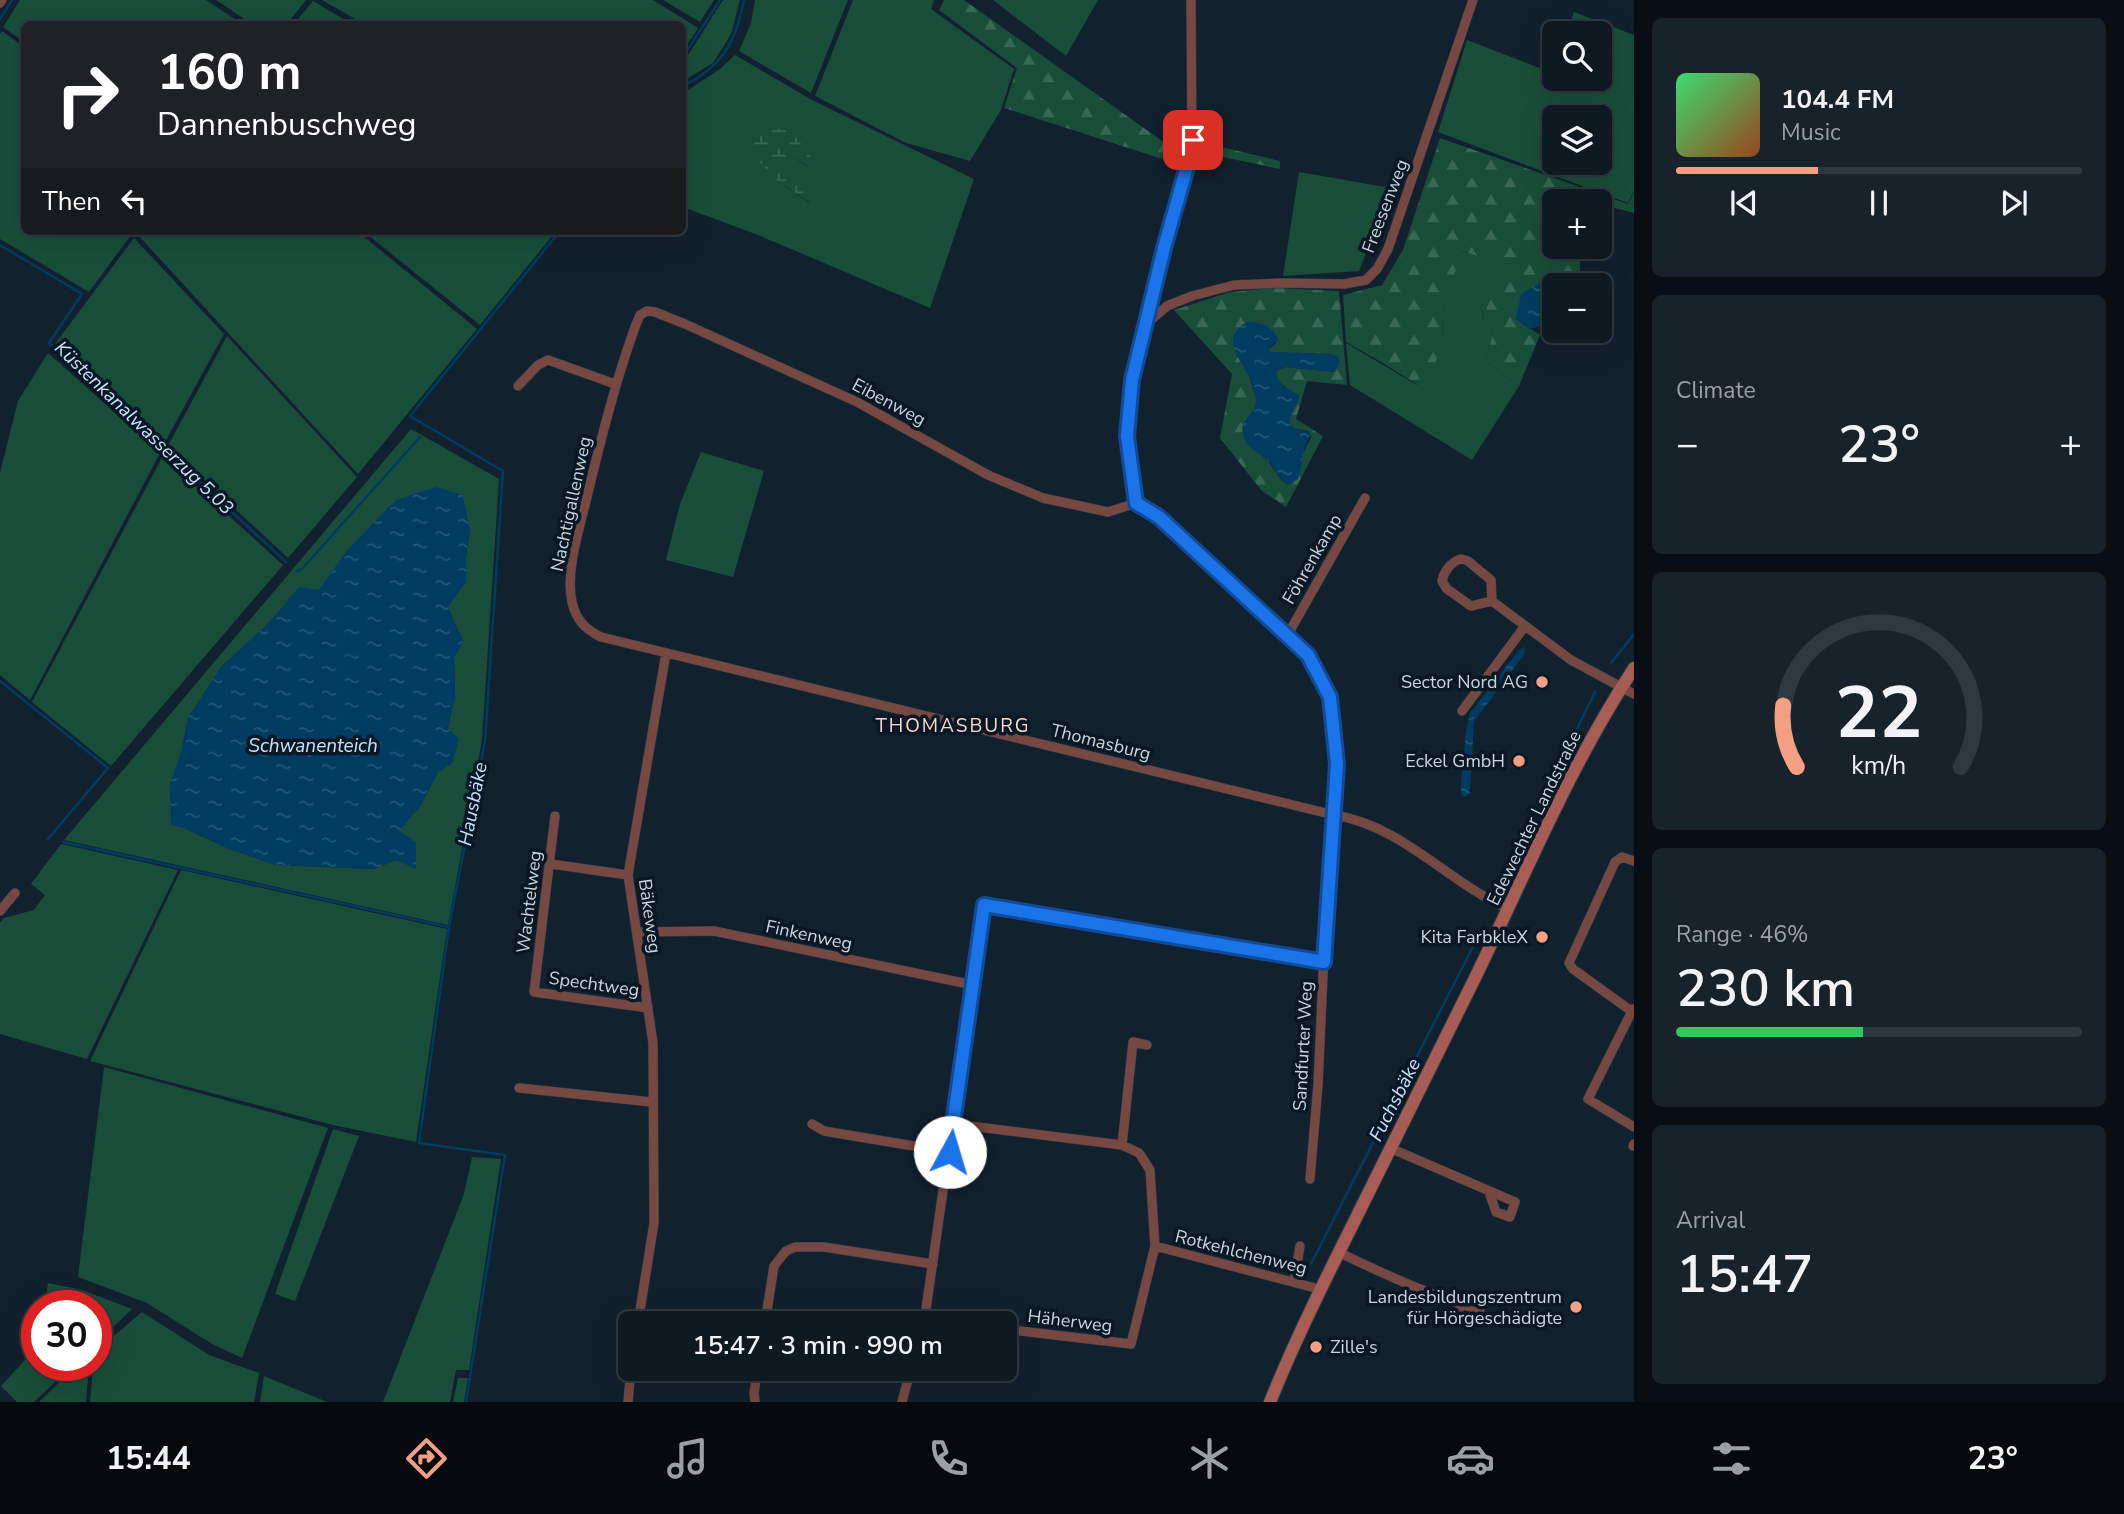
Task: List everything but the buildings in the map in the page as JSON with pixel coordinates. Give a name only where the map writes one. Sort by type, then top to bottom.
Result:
[{"type":"main road","name":"Edewechter Landstraße","points":[[1269,1402],[1319,1289],[1571,779],[1634,668]]},
{"type":"street","points":[[1136,503],[1127,436],[1132,380],[1164,248],[1192,149],[1191,0]]},
{"type":"street","name":"Freesenweg","points":[[1146,324],[1167,306],[1234,285],[1344,284],[1366,280],[1377,269],[1388,249],[1473,0]]},
{"type":"street","name":"Eibenweg","points":[[635,327],[640,316],[647,311],[685,324],[835,391],[988,475],[1044,498],[1108,512],[1136,503]]},
{"type":"street","name":"Nachtigallenweg","points":[[635,327],[615,384],[578,535],[570,585],[577,617],[590,632],[666,653]]},
{"type":"street","points":[[518,386],[538,365],[548,360],[615,384]]},
{"type":"street","name":"Föhrenkamp","points":[[1287,636],[1365,498]]},
{"type":"street","name":"Sandfurter Weg","points":[[1136,503],[1159,517],[1308,655],[1330,697],[1337,753],[1310,1179]]},
{"type":"street","points":[[1454,561],[1468,561],[1491,580],[1492,601],[1471,606],[1447,589],[1442,581],[1443,575],[1454,561]]},
{"type":"street","points":[[1492,601],[1571,660],[1634,694]]},
{"type":"street","points":[[1462,711],[1525,626]]},
{"type":"street","name":"Thomasburg","points":[[666,653],[1352,818],[1377,827],[1508,909]]},
{"type":"street","name":"Bäkeweg","points":[[640,1311],[654,1223],[653,1043],[628,875],[666,653]]},
{"type":"street","name":"Wachtelweg","points":[[534,992],[555,816]]},
{"type":"street","points":[[1634,861],[1622,857],[1615,862],[1569,963],[1573,969],[1633,1010],[1588,1099],[1634,1127]]},
{"type":"street","points":[[551,864],[628,875]]},
{"type":"street","points":[[0,911],[15,893]]},
{"type":"street","points":[[926,1311],[984,905],[1324,962]]},
{"type":"street","name":"Finkenweg","points":[[637,932],[714,931],[973,985]]},
{"type":"street","name":"Spechtweg","points":[[534,992],[648,1008]]},
{"type":"street","points":[[1122,1145],[1133,1042],[1147,1045]]},
{"type":"street","points":[[519,1088],[652,1102]]},
{"type":"street","points":[[953,1124],[1122,1145],[1139,1153],[1150,1170],[1155,1246]]},
{"type":"street","points":[[812,1125],[824,1131],[950,1152]]},
{"type":"street","points":[[1390,1149],[1489,1192]]},
{"type":"street","name":"Rotkehlchenweg","points":[[1155,1246],[1319,1289]]},
{"type":"street","name":"Häherweg","points":[[1017,1331],[1131,1344],[1155,1246]]},
{"type":"street","points":[[1294,1282],[1300,1246]]},
{"type":"street","points":[[767,1311],[774,1266],[786,1251],[795,1247],[824,1247],[933,1264]]},
{"type":"street","points":[[1339,1252],[1394,1279],[1459,1304]]},
{"type":"street","points":[[628,1402],[630,1381]]},
{"type":"street","points":[[755,1402],[756,1381]]},
{"type":"street","points":[[902,1402],[908,1381]]},
{"type":"green space","points":[[20,0],[206,0],[238,21],[21,21],[21,40],[3,27]]},
{"type":"green space","points":[[216,0],[306,0],[289,21],[248,21]]},
{"type":"green space","points":[[322,0],[653,0],[698,28],[686,46],[686,21],[359,21]]},
{"type":"green space","points":[[663,0],[714,0],[700,22]]},
{"type":"green space","points":[[723,0],[740,0],[731,34],[713,63],[686,79],[686,58]]},
{"type":"green space","points":[[755,0],[848,0],[811,93],[739,51],[751,23]]},
{"type":"green space","points":[[853,0],[934,0],[931,9],[1014,69],[1001,110],[970,161],[906,143],[815,96]]},
{"type":"green space","points":[[944,0],[964,0],[1186,158],[1184,166],[1004,108],[1017,68],[939,10]]},
{"type":"green space","points":[[993,0],[1098,0],[1066,56]]},
{"type":"green space","points":[[313,1],[347,21],[296,21]]},
{"type":"green space","points":[[1574,12],[1597,21],[1571,21]]},
{"type":"green space","points":[[1612,27],[1634,35],[1634,191],[1628,203],[1612,197],[1612,189],[1591,189],[1553,175],[1612,175],[1612,105],[1542,105],[1542,171],[1438,132],[1467,40],[1542,69],[1542,91],[1612,91]]},
{"type":"green space","points":[[2,31],[21,45],[21,235],[131,235],[89,292],[0,239]]},
{"type":"green space","points":[[735,55],[812,100],[974,179],[930,308],[758,235],[686,208],[686,91],[720,69]],"holes":[[[752,128],[790,130],[809,168],[793,157],[783,156],[783,169],[818,190],[810,203],[774,179]]]},
{"type":"green space","points":[[752,127],[790,130],[813,159],[810,168],[793,157],[783,157],[784,169],[818,190],[811,203],[774,179],[757,159]]},
{"type":"green space","points":[[1440,138],[1585,189],[1542,189],[1542,259],[1580,259],[1580,273],[1542,273],[1542,282],[1516,319],[1540,335],[1519,386],[1485,361],[1493,334],[1482,319],[1503,265],[1462,251],[1443,310],[1442,343],[1431,376],[1418,385],[1346,342],[1343,295],[1382,285],[1403,250]]},
{"type":"green space","points":[[1200,142],[1280,161],[1280,169],[1198,152]]},
{"type":"green space","points":[[1299,172],[1391,188],[1359,271],[1283,276]]},
{"type":"green space","points":[[1634,193],[1634,213],[1612,207],[1612,198],[1628,204]]},
{"type":"green space","points":[[138,235],[362,235],[477,329],[358,474]]},
{"type":"green space","points":[[368,235],[553,235],[480,325]]},
{"type":"green space","points":[[134,238],[224,334],[164,444],[55,344]]},
{"type":"green space","points":[[1461,251],[1504,265],[1482,318],[1493,334],[1485,361],[1519,386],[1472,460],[1350,385],[1346,343],[1417,385],[1442,343],[1443,310]]},
{"type":"green space","points":[[1274,288],[1339,291],[1347,385],[1307,381],[1296,419],[1323,436],[1286,507],[1261,490],[1220,438],[1232,374],[1174,310],[1230,292]],"holes":[[[1247,322],[1276,343],[1268,350],[1270,352],[1332,354],[1334,372],[1286,367],[1278,370],[1276,374],[1279,382],[1288,389],[1297,404],[1290,412],[1290,423],[1293,428],[1308,431],[1311,437],[1288,485],[1268,461],[1246,442],[1257,401],[1235,333]]]},
{"type":"green space","points":[[227,336],[357,477],[288,558],[168,446]]},
{"type":"green space","points":[[48,353],[160,453],[30,700],[0,675],[0,473],[18,401]]},
{"type":"green space","points":[[411,429],[499,479],[482,740],[448,925],[64,840]],"holes":[[[470,531],[466,556],[448,607],[463,642],[454,657],[455,695],[448,728],[452,763],[438,772],[419,808],[398,831],[396,860],[374,869],[275,865],[227,848],[184,828],[182,748],[188,718],[222,666],[268,624],[299,588],[319,590]]]},
{"type":"green space","points":[[701,452],[764,471],[733,577],[666,560],[680,504]]},
{"type":"green space","points":[[163,456],[283,565],[111,766],[32,702]]},
{"type":"green space","points":[[61,844],[178,870],[87,1059],[0,1034],[0,923],[4,918],[34,910],[45,895],[31,884]]},
{"type":"green space","points":[[181,870],[447,929],[416,1142],[333,1125],[90,1061]]},
{"type":"green space","points":[[104,1067],[328,1128],[242,1358],[212,1344],[147,1303],[78,1277]]},
{"type":"green space","points":[[333,1129],[359,1136],[295,1301],[275,1294]]},
{"type":"green space","points":[[472,1157],[501,1159],[469,1370],[456,1370],[450,1402],[383,1402],[464,1194]]},
{"type":"green space","points":[[48,1283],[82,1290],[47,1290]]},
{"type":"green space","points":[[112,1301],[132,1309],[112,1328]]},
{"type":"green space","points":[[142,1312],[209,1355],[259,1373],[254,1402],[90,1402],[92,1381],[112,1381],[112,1337]]},
{"type":"green space","points":[[21,1364],[21,1381],[56,1381],[34,1402],[17,1402],[1,1386]]},
{"type":"green space","points":[[264,1376],[327,1402],[260,1402]]},
{"type":"green space","points":[[458,1378],[468,1378],[464,1402],[453,1402]]},
{"type":"green space","points":[[61,1381],[88,1381],[86,1402],[39,1402]]},
{"type":"water","points":[[1542,282],[1542,326],[1530,329],[1516,319],[1521,294]]},
{"type":"water","points":[[1247,322],[1261,324],[1273,331],[1278,340],[1268,349],[1270,352],[1332,354],[1339,357],[1339,365],[1334,372],[1286,367],[1278,370],[1276,375],[1283,386],[1299,395],[1290,419],[1293,428],[1311,433],[1304,450],[1298,479],[1288,485],[1244,438],[1243,425],[1256,402],[1251,380],[1236,353],[1233,340],[1239,328]]},
{"type":"water","name":"Schwanenteich","points":[[436,487],[463,495],[470,531],[466,582],[448,607],[463,642],[454,657],[455,695],[448,728],[459,739],[452,763],[438,772],[419,808],[399,831],[416,842],[416,869],[396,860],[374,869],[275,865],[171,825],[170,785],[188,718],[222,666],[268,624],[299,587],[319,590],[347,550],[396,500]]},
{"type":"water","points":[[1524,647],[1525,653],[1474,722],[1470,791],[1469,795],[1464,797],[1461,794],[1461,785],[1470,713]]},
{"type":"waterway","name":"Küstenkanalwasserzug 5.03","points":[[0,19],[12,0]]},
{"type":"waterway","name":"Hausbäke","points":[[686,52],[720,0]]},
{"type":"waterway","points":[[686,85],[707,71],[725,52],[737,29],[744,0]]},
{"type":"waterway","name":"Hausbäke","points":[[466,1402],[505,1155],[419,1143],[449,927],[485,741],[503,471],[410,416],[557,235]]},
{"type":"waterway","name":"Küstenkanalwasserzug 5.03","points":[[0,245],[82,294],[49,343],[286,562]]},
{"type":"waterway","name":"Küstenkanalwasserzug 5.03","points":[[297,571],[302,569],[420,437]]},
{"type":"waterway","name":"Fuchsbäke","points":[[1611,663],[1634,634]]},
{"type":"waterway","points":[[0,681],[108,768],[48,839]]},
{"type":"waterway","name":"Fuchsbäke","points":[[1543,799],[1595,692]]},
{"type":"waterway","name":"Fuchsbäke","points":[[1508,873],[1536,813]]},
{"type":"waterway","points":[[63,842],[449,927]]},
{"type":"waterway","name":"Fuchsbäke","points":[[1311,1264],[1479,935]]},
{"type":"place","name":"Sector Nord AG","points":[[1542,682]]},
{"type":"place","name":"Eckel GmbH","points":[[1519,761]]},
{"type":"place","name":"Kita FarbkleX","points":[[1542,937]]},
{"type":"place","name":"Landesbildungszentrum für Hörgeschädigte","points":[[1576,1307]]},
{"type":"place","name":"Zille's","points":[[1316,1347]]},
{"type":"district","name":"THOMASBURG","points":[[953,726]]},
{"type":"route","points":[[950,1152],[984,905],[1324,962],[1337,764],[1330,697],[1308,655],[1159,517],[1136,503],[1132,482],[1127,436],[1132,380],[1193,140]]}]
